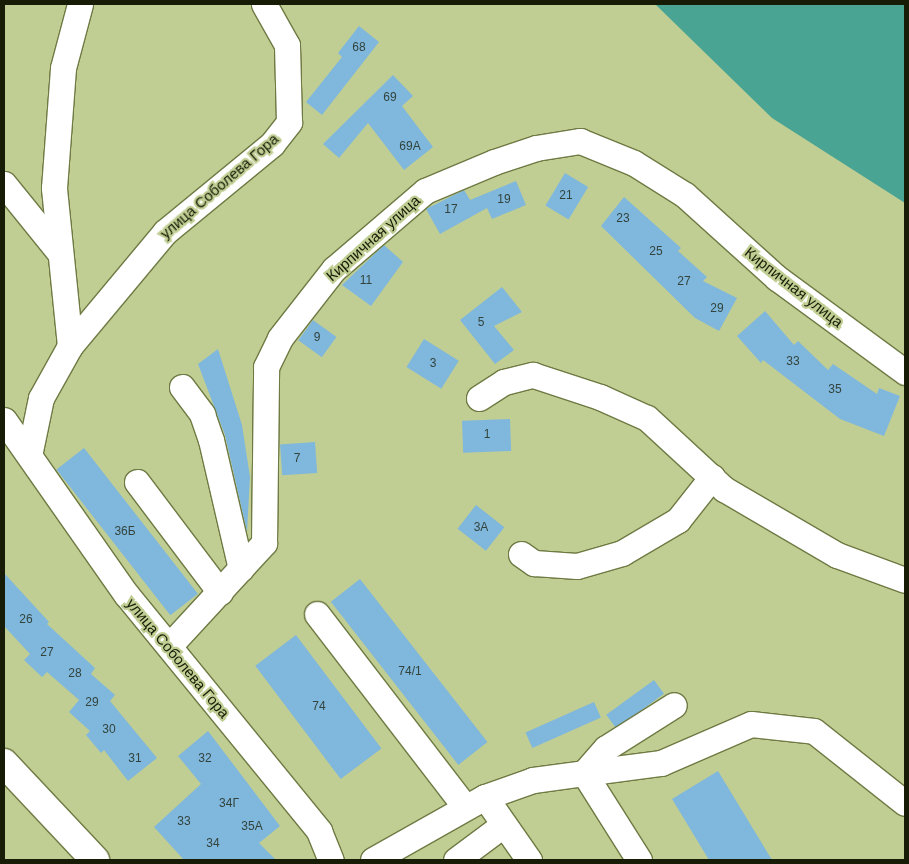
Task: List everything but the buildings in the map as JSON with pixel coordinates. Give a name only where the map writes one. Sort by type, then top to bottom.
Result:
[{"type":"main road","points":[[4,763],[95,860]]},
{"type":"street","points":[[70,346],[58,252],[54,188],[57,125],[63,68],[80,4]]},
{"type":"street","name":"улица Соболева Гора","points":[[30,451],[41,398],[70,346],[165,232],[272,144],[289,122],[287,45],[264,4]]},
{"type":"street","name":"Кирпичная улица","points":[[170,646],[264,543],[266,367],[280,338],[334,269],[425,191],[536,148],[580,141],[634,163],[685,195],[776,278],[905,372]]},
{"type":"street","points":[[4,184],[58,252]]},
{"type":"street","points":[[479,398],[504,382],[533,375],[600,397],[647,418],[712,478],[837,555],[905,580]]},
{"type":"street","points":[[182,387],[202,414],[211,440],[241,569]]},
{"type":"street","name":"улица Соболева Гора","points":[[4,420],[30,451],[50,492],[126,594],[319,831],[331,860]]},
{"type":"street","points":[[521,554],[534,564],[577,566],[622,553],[678,520],[712,478]]},
{"type":"street","points":[[137,482],[220,592]]},
{"type":"street","points":[[317,614],[475,802],[503,825],[529,860]]},
{"type":"street","points":[[584,773],[606,748],[674,705]]},
{"type":"street","points":[[373,860],[475,802],[533,780],[661,763],[751,724],[814,731],[905,803]]},
{"type":"street","points":[[584,773],[640,860]]},
{"type":"street","points":[[456,860],[503,825]]},
{"type":"water","points":[[655,4],[905,4],[905,203],[772,118]]}]
